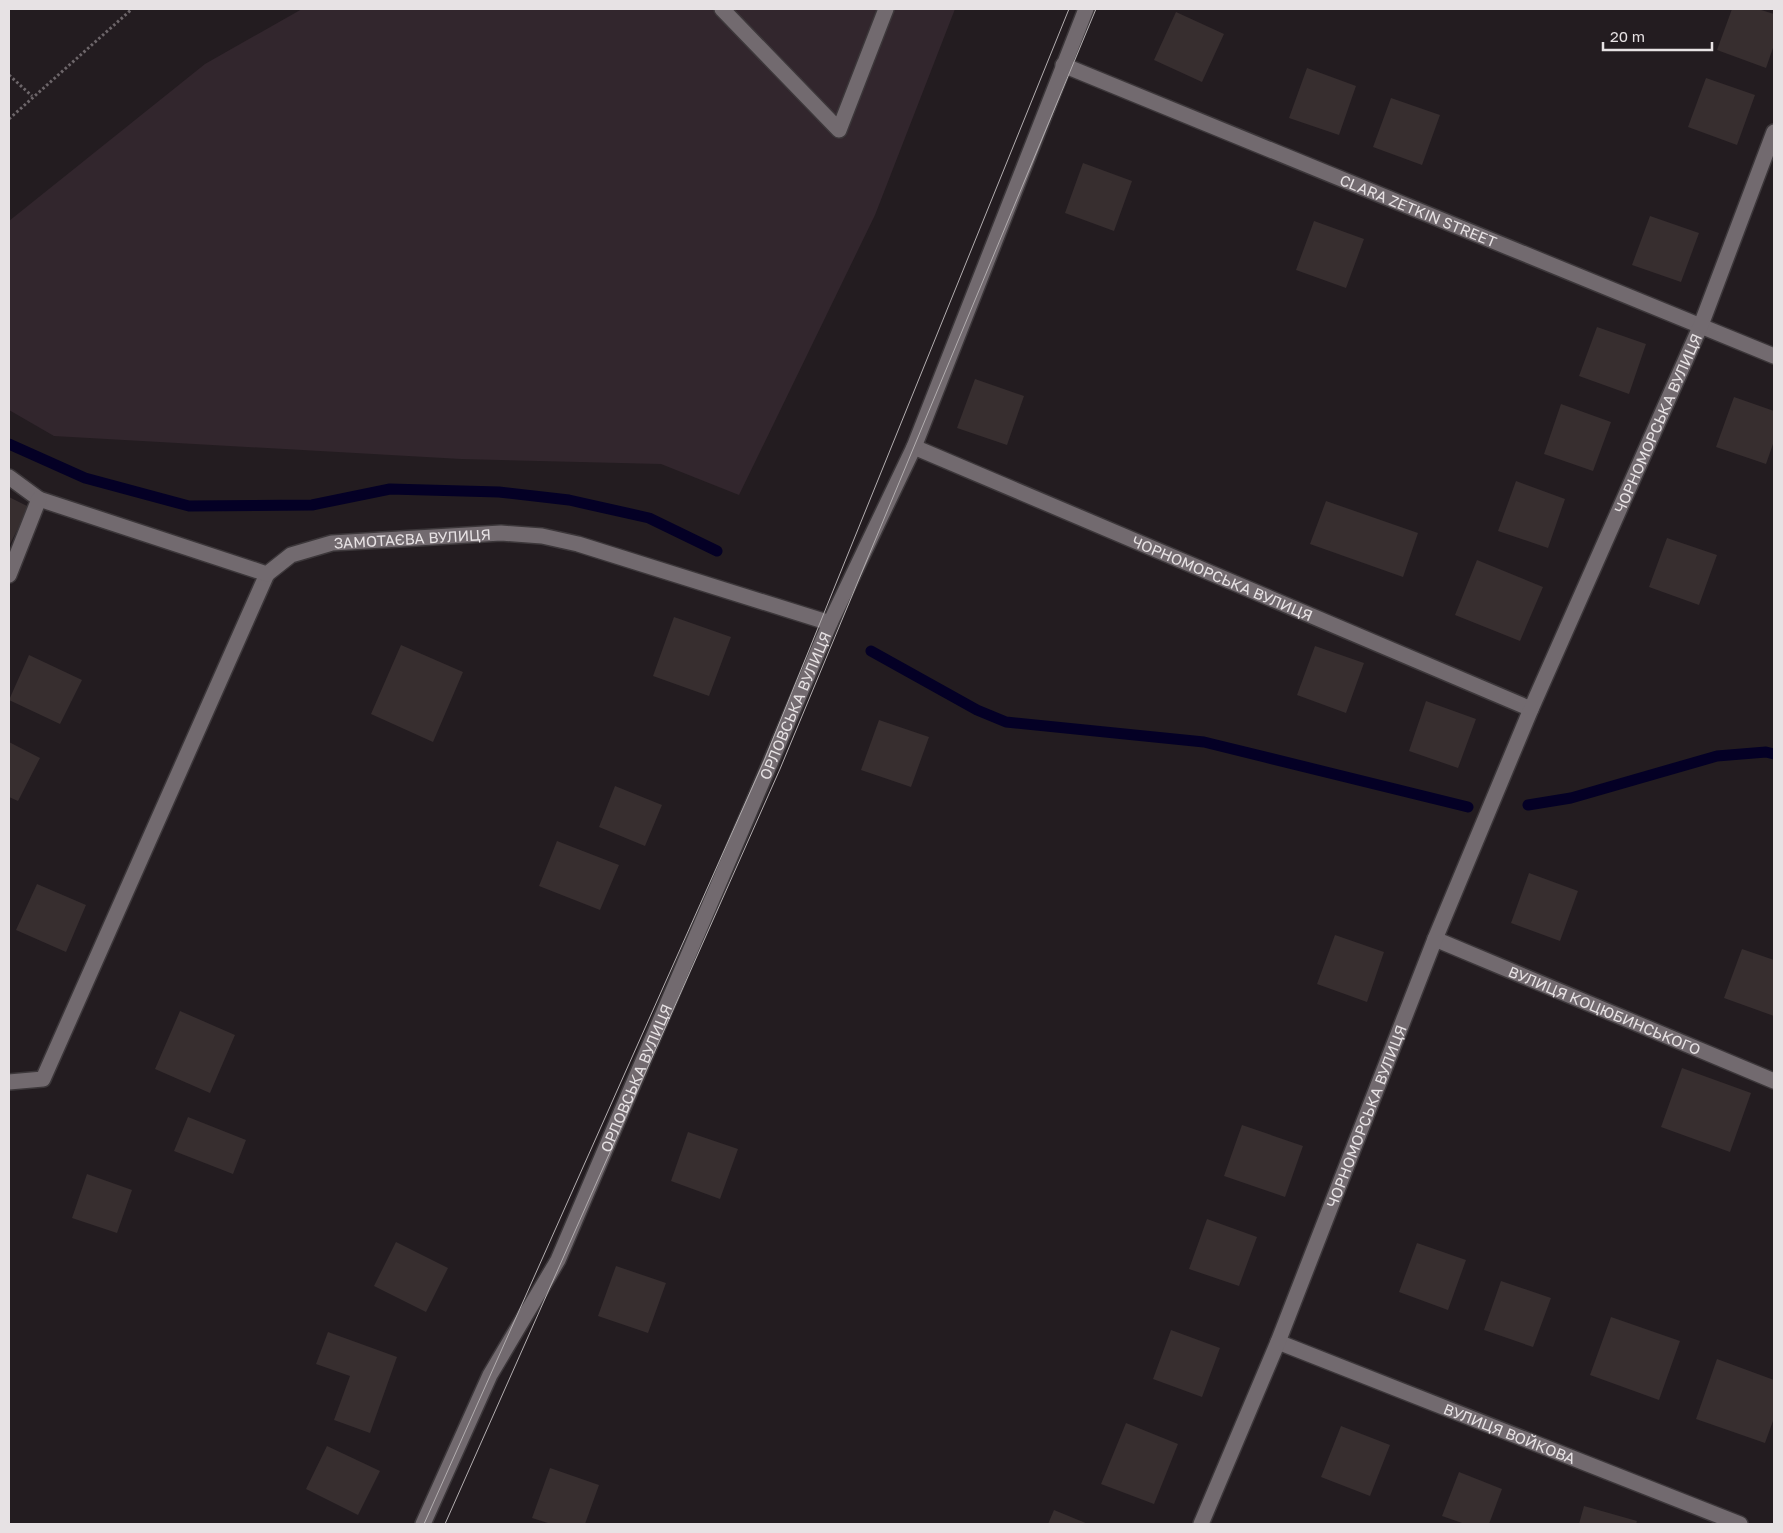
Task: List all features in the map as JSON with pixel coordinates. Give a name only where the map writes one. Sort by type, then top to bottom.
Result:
[{"type":"street","points":[[722,9],[839,130],[886,9]]},
{"type":"street","name":"ОРЛОВСЬКА ВУЛИЦЯ","points":[[423,1524],[490,1375],[558,1260],[830,623],[914,447],[1062,65],[1086,9]]},
{"type":"street","name":"CLARA ZETKIN STREET","points":[[1062,65],[1774,356]]},
{"type":"street","name":"ЧОРНОМОРСЬКА ВУЛИЦЯ","points":[[1201,1524],[1278,1342],[1435,939],[1530,709],[1701,325],[1774,132]]},
{"type":"street","name":"ЧОРНОМОРСЬКА ВУЛИЦЯ","points":[[914,447],[1530,709]]},
{"type":"street","points":[[9,478],[40,499],[267,574],[43,1080],[9,1082]]},
{"type":"street","points":[[9,575],[40,499]]},
{"type":"street","name":"ЗАМОТАЄВА ВУЛИЦЯ","points":[[267,574],[292,555],[332,543],[502,533],[542,536],[578,544],[830,623]]},
{"type":"street","name":"ВУЛИЦЯ КОЦЮБИНСЬКОГО","points":[[1435,939],[1774,1082]]},
{"type":"street","name":"ВУЛИЦЯ ВОЙКОВА","points":[[1278,1342],[1740,1524]]},
{"type":"path","points":[[9,119],[32,96],[132,9]]},
{"type":"path","points":[[9,75],[32,96]]},
{"type":"shaded area","points":[[302,9],[955,9],[875,215],[739,495],[661,464],[461,459],[54,436],[9,410],[9,221],[205,64]]},
{"type":"building","points":[[1732,9],[1758,9],[1774,14],[1774,45],[1766,68],[1717,50]]},
{"type":"building","points":[[1176,12],[1224,34],[1202,82],[1154,60]]},
{"type":"building","points":[[1307,68],[1356,86],[1339,135],[1289,118]]},
{"type":"building","points":[[1706,78],[1755,95],[1737,145],[1688,127]]},
{"type":"building","points":[[1391,98],[1440,115],[1422,165],[1373,147]]},
{"type":"building","points":[[1083,163],[1132,181],[1114,231],[1065,213]]},
{"type":"building","points":[[1650,216],[1699,233],[1681,282],[1632,265]]},
{"type":"building","points":[[1314,221],[1364,239],[1346,288],[1296,270]]},
{"type":"building","points":[[1597,327],[1646,344],[1629,394],[1579,376]]},
{"type":"building","points":[[975,379],[1024,396],[1007,445],[957,428]]},
{"type":"building","points":[[1734,397],[1774,411],[1774,441],[1766,464],[1716,447]]},
{"type":"building","points":[[1561,404],[1611,422],[1593,471],[1544,454]]},
{"type":"building","points":[[1516,481],[1565,499],[1548,548],[1498,531]]},
{"type":"building","points":[[9,497],[29,507],[9,546]]},
{"type":"building","points":[[1326,501],[1418,533],[1403,577],[1310,544]]},
{"type":"building","points":[[1667,538],[1717,555],[1699,605],[1649,587]]},
{"type":"building","points":[[1477,560],[1543,587],[1520,641],[1455,615]]},
{"type":"building","points":[[674,617],[731,637],[709,696],[653,676]]},
{"type":"building","points":[[401,645],[463,672],[433,742],[371,714]]},
{"type":"building","points":[[1315,646],[1364,663],[1346,713],[1297,695]]},
{"type":"building","points":[[29,655],[82,680],[60,724],[9,700]]},
{"type":"building","points":[[1426,701],[1476,719],[1458,768],[1409,751]]},
{"type":"building","points":[[879,720],[929,737],[911,787],[861,770]]},
{"type":"building","points":[[9,742],[40,758],[18,801],[9,797]]},
{"type":"building","points":[[615,786],[662,805],[645,846],[599,827]]},
{"type":"building","points":[[557,841],[619,865],[600,910],[539,886]]},
{"type":"building","points":[[1529,873],[1578,891],[1560,941],[1511,923]]},
{"type":"building","points":[[37,884],[86,905],[66,952],[16,930]]},
{"type":"building","points":[[1335,935],[1384,952],[1367,1002],[1317,984]]},
{"type":"building","points":[[1742,949],[1774,960],[1774,1016],[1724,998]]},
{"type":"building","points":[[180,1011],[235,1035],[210,1093],[155,1069]]},
{"type":"building","points":[[1682,1068],[1751,1093],[1730,1152],[1661,1127]]},
{"type":"building","points":[[188,1117],[246,1140],[233,1174],[174,1151]]},
{"type":"building","points":[[1242,1125],[1303,1146],[1285,1197],[1224,1176]]},
{"type":"building","points":[[688,1132],[738,1149],[720,1199],[671,1181]]},
{"type":"building","points":[[87,1174],[132,1190],[117,1233],[72,1218]]},
{"type":"building","points":[[1207,1219],[1257,1237],[1239,1286],[1189,1269]]},
{"type":"building","points":[[396,1242],[448,1268],[426,1312],[374,1286]]},
{"type":"building","points":[[1417,1243],[1466,1260],[1448,1310],[1399,1292]]},
{"type":"building","points":[[616,1266],[666,1283],[648,1333],[598,1316]]},
{"type":"building","points":[[1501,1281],[1551,1298],[1533,1347],[1484,1330]]},
{"type":"building","points":[[1611,1317],[1680,1341],[1659,1400],[1590,1375]]},
{"type":"building","points":[[1171,1330],[1220,1348],[1202,1397],[1153,1379]]},
{"type":"building","points":[[328,1332],[397,1357],[370,1433],[334,1420],[350,1376],[316,1364]]},
{"type":"building","points":[[1717,1359],[1774,1380],[1774,1418],[1765,1443],[1696,1419]]},
{"type":"building","points":[[1126,1423],[1178,1444],[1154,1504],[1101,1484]]},
{"type":"building","points":[[1341,1426],[1390,1445],[1370,1496],[1321,1477]]},
{"type":"building","points":[[327,1446],[380,1471],[358,1515],[306,1489]]},
{"type":"building","points":[[550,1468],[599,1485],[585,1524],[551,1524],[532,1518]]},
{"type":"building","points":[[1459,1472],[1502,1489],[1489,1524],[1465,1524],[1442,1516]]},
{"type":"building","points":[[1584,1506],[1637,1521],[1636,1524],[1579,1524]]},
{"type":"building","points":[[1054,1510],[1088,1524],[1048,1524]]},
{"type":"waterway","points":[[9,444],[85,478],[189,506],[312,505],[390,489],[499,492],[569,500],[649,518],[717,551]]},
{"type":"waterway","points":[[871,651],[977,710],[1006,722],[1204,742],[1468,807]]},
{"type":"waterway","points":[[1528,805],[1571,798],[1717,756],[1766,752],[1774,754]]},
{"type":"tram line","points":[[424,1524],[764,761],[1069,9]]},
{"type":"tram line","points":[[445,1524],[780,769],[1096,9]]}]
